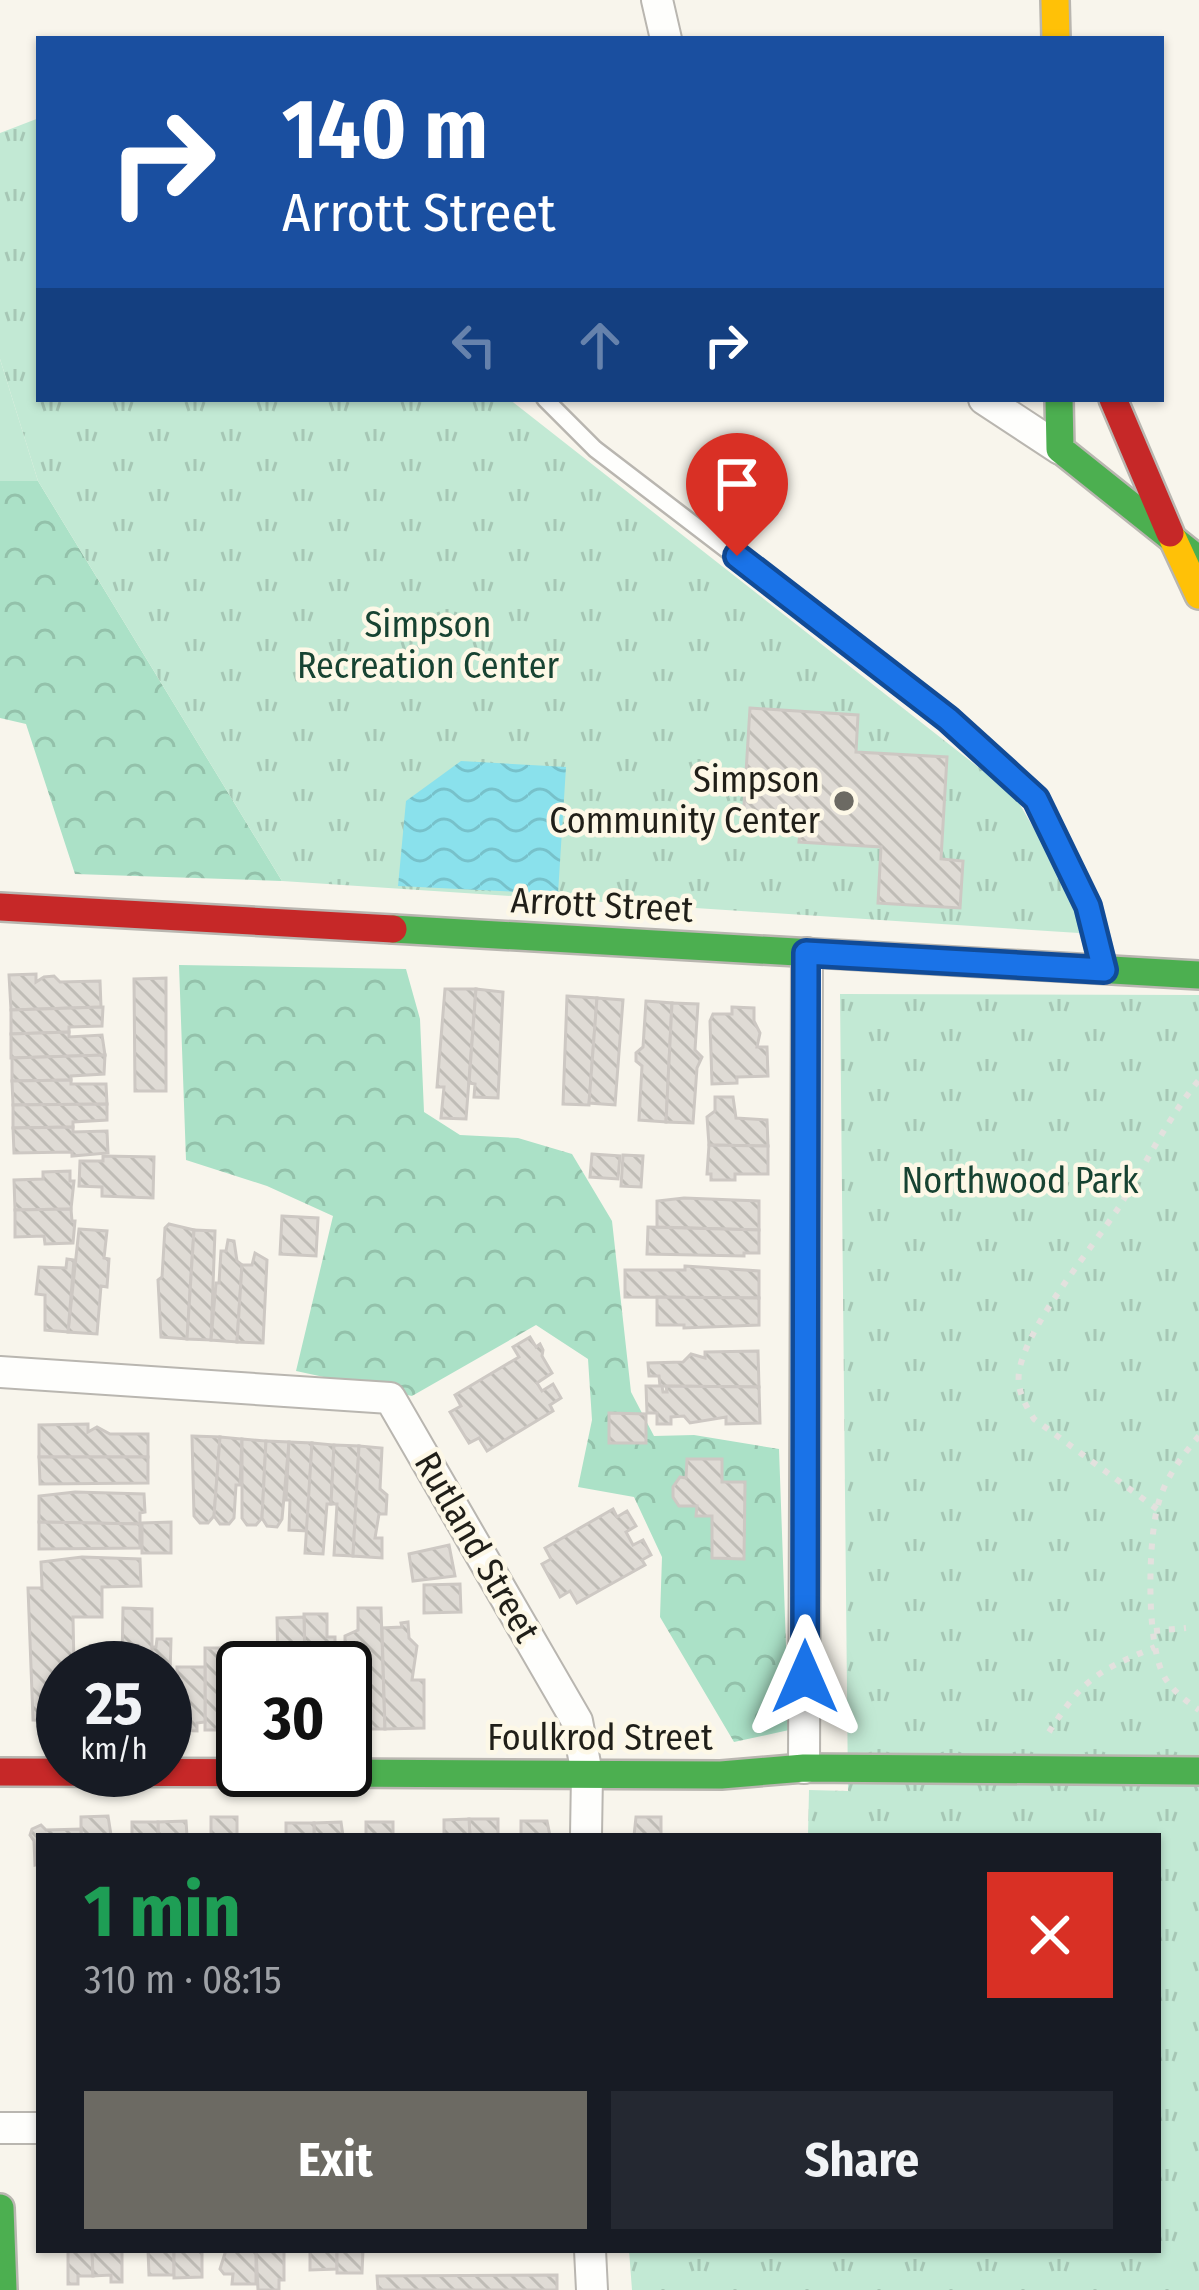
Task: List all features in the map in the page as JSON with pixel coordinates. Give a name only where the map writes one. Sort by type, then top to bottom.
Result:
[{"type":"street","points":[[657,0],[665,36]]},
{"type":"street","points":[[1055,0],[1056,36]]},
{"type":"street","points":[[989,402],[1060,449],[1199,560]]},
{"type":"street","points":[[1059,402],[1060,449]]},
{"type":"street","points":[[1115,402],[1199,595]]},
{"type":"street","name":"Arrott Street","points":[[0,907],[1199,975]]},
{"type":"street","points":[[804,1768],[806,953]]},
{"type":"street","name":"Rutland Street","points":[[0,1372],[390,1398],[578,1721],[587,1774],[586,1833]]},
{"type":"street","name":"Foulkrod Street","points":[[0,1772],[721,1775],[804,1768],[1199,1771]]},
{"type":"street","points":[[0,2128],[36,2128]]},
{"type":"street","points":[[0,2208],[3,2290]]},
{"type":"street","points":[[590,2253],[592,2290]]},
{"type":"lane","points":[[548,402],[596,449],[948,719],[1036,799],[1088,906],[1104,970]]},
{"type":"path","points":[[1157,1509],[1034,1419],[1022,1400],[1018,1380],[1020,1363],[1039,1327],[1121,1203],[1174,1111],[1199,1080]]},
{"type":"path","points":[[1199,1436],[1179,1459],[1157,1509],[1154,1631],[1163,1676],[1199,1710]]},
{"type":"path","points":[[1154,1631],[1186,1628]]},
{"type":"path","points":[[1031,1770],[1042,1742],[1071,1697],[1094,1674],[1155,1647]]},
{"type":"green space","name":"Simpson Recreation Center","points":[[36,119],[36,402],[513,402],[1015,796],[1076,902],[1079,933],[282,881],[38,481],[0,359],[0,133]]},
{"type":"green space","points":[[0,359],[38,481],[0,481]]},
{"type":"green space","points":[[0,481],[38,481],[282,881],[75,874],[26,724],[0,718]]},
{"type":"green space","points":[[179,965],[406,969],[420,1019],[424,1112],[460,1135],[518,1138],[572,1154],[612,1221],[631,1392],[654,1436],[694,1435],[779,1449],[789,1730],[734,1742],[660,1617],[662,1557],[634,1497],[578,1487],[592,1420],[588,1359],[536,1325],[412,1396],[296,1371],[333,1216],[267,1186],[186,1160]]},
{"type":"green space","name":"Northwood Park","points":[[840,994],[1199,995],[1199,2290],[632,2290],[629,2253],[1161,2253],[1161,1833],[808,1833],[809,1790],[848,1791]]},
{"type":"water","points":[[461,761],[566,767],[558,894],[398,886],[406,801]]},
{"type":"building","name":"Simpson Community Center","points":[[750,708],[858,715],[856,752],[947,757],[941,859],[963,861],[960,908],[878,903],[881,847],[799,842],[801,824],[743,821]]},
{"type":"building","points":[[36,974],[36,982],[54,976],[60,982],[100,981],[101,1007],[11,1010],[9,975]]},
{"type":"building","points":[[166,978],[166,1091],[135,1091],[134,979]]},
{"type":"building","points":[[445,989],[476,989],[466,1119],[441,1118],[444,1087],[437,1087]]},
{"type":"building","points":[[476,989],[503,992],[498,1098],[474,1097],[475,1084],[469,1083]]},
{"type":"building","points":[[567,996],[597,998],[589,1105],[563,1104]]},
{"type":"building","points":[[597,998],[623,1000],[615,1105],[589,1103]]},
{"type":"building","points":[[646,1001],[672,1003],[666,1122],[639,1120],[642,1066],[636,1053],[643,1047]]},
{"type":"building","points":[[672,1003],[698,1004],[695,1050],[702,1057],[693,1123],[666,1122]]},
{"type":"building","points":[[103,1007],[102,1026],[11,1034],[11,1010]]},
{"type":"building","points":[[732,1007],[754,1008],[760,1033],[757,1047],[767,1047],[768,1076],[712,1084],[710,1021],[713,1014],[732,1014]]},
{"type":"building","points":[[69,1032],[69,1037],[102,1035],[105,1055],[11,1058],[11,1034]]},
{"type":"building","points":[[105,1055],[104,1074],[12,1081],[12,1058]]},
{"type":"building","points":[[71,1080],[71,1084],[106,1084],[107,1104],[13,1105],[12,1081]]},
{"type":"building","points":[[715,1097],[733,1097],[736,1118],[767,1120],[768,1146],[709,1145],[707,1117],[715,1111]]},
{"type":"building","points":[[107,1104],[107,1120],[73,1122],[73,1127],[13,1128],[13,1105]]},
{"type":"building","points":[[73,1127],[73,1132],[107,1131],[108,1153],[14,1153],[13,1128]]},
{"type":"building","points":[[709,1145],[768,1146],[768,1174],[711,1180],[707,1174]]},
{"type":"building","points":[[592,1154],[620,1156],[618,1179],[590,1177]]},
{"type":"building","points":[[623,1155],[643,1156],[641,1187],[621,1186]]},
{"type":"building","points":[[103,1156],[154,1157],[153,1198],[102,1196],[102,1187],[79,1186],[80,1161],[103,1161]]},
{"type":"building","points":[[70,1171],[70,1181],[74,1181],[71,1209],[15,1210],[14,1180],[43,1179],[43,1172]]},
{"type":"building","points":[[657,1201],[759,1201],[759,1230],[657,1227]]},
{"type":"building","points":[[71,1209],[73,1243],[45,1244],[44,1236],[15,1237],[15,1210]]},
{"type":"building","points":[[282,1216],[318,1218],[316,1256],[280,1254]]},
{"type":"building","points":[[169,1224],[194,1230],[187,1339],[161,1337],[158,1280]]},
{"type":"building","points":[[648,1227],[759,1230],[759,1253],[647,1254]]},
{"type":"building","points":[[79,1229],[107,1231],[107,1287],[101,1286],[97,1334],[68,1332]]},
{"type":"building","points":[[194,1230],[215,1231],[211,1340],[187,1339]]},
{"type":"building","points":[[228,1240],[234,1241],[242,1265],[237,1342],[211,1340],[221,1251],[226,1251]]},
{"type":"building","points":[[255,1253],[267,1260],[263,1343],[237,1342],[242,1265],[252,1265]]},
{"type":"building","points":[[67,1259],[74,1260],[68,1332],[45,1330],[45,1295],[36,1294],[39,1267],[66,1268]]},
{"type":"building","points":[[685,1266],[759,1271],[759,1298],[625,1297],[625,1270],[685,1270]]},
{"type":"building","points":[[657,1297],[759,1298],[759,1325],[657,1325]]},
{"type":"building","points":[[530,1337],[536,1347],[540,1344],[552,1373],[537,1383],[542,1391],[553,1384],[561,1398],[550,1405],[553,1411],[487,1451],[479,1438],[469,1443],[450,1412],[461,1406],[455,1395],[519,1357],[513,1347]]},
{"type":"building","points":[[758,1351],[759,1387],[660,1386],[659,1376],[649,1376],[648,1363],[683,1362],[691,1354],[705,1358],[705,1352]]},
{"type":"building","points":[[646,1386],[662,1386],[663,1392],[666,1386],[759,1387],[760,1423],[726,1424],[726,1417],[690,1423],[684,1416],[671,1417],[671,1424],[657,1424],[657,1413],[647,1413]]},
{"type":"building","points":[[609,1413],[646,1414],[646,1443],[609,1443]]},
{"type":"building","points":[[88,1424],[88,1432],[97,1427],[110,1434],[148,1434],[148,1457],[39,1457],[39,1425]]},
{"type":"building","points":[[192,1436],[220,1437],[214,1516],[208,1523],[194,1516]]},
{"type":"building","points":[[220,1437],[242,1439],[240,1485],[236,1485],[234,1518],[229,1524],[220,1524],[214,1516]]},
{"type":"building","points":[[242,1439],[266,1441],[262,1518],[256,1525],[247,1525],[242,1518]]},
{"type":"building","points":[[266,1441],[289,1442],[282,1519],[277,1527],[267,1526],[262,1518]]},
{"type":"building","points":[[289,1442],[312,1443],[307,1531],[289,1530]]},
{"type":"building","points":[[312,1443],[334,1445],[323,1554],[305,1553]]},
{"type":"building","points":[[334,1445],[359,1446],[353,1556],[334,1555]]},
{"type":"building","points":[[359,1446],[382,1448],[380,1489],[387,1495],[386,1514],[379,1514],[375,1538],[382,1538],[382,1558],[353,1556]]},
{"type":"building","points":[[39,1457],[148,1457],[148,1483],[40,1484]]},
{"type":"building","points":[[687,1459],[722,1459],[722,1482],[745,1482],[744,1559],[712,1558],[712,1516],[696,1516],[697,1506],[679,1506],[673,1497],[673,1487],[680,1477],[686,1478]]},
{"type":"building","points":[[144,1494],[145,1512],[140,1513],[140,1524],[39,1522],[39,1496]]},
{"type":"building","points":[[613,1509],[617,1517],[627,1511],[636,1526],[626,1532],[633,1545],[643,1540],[651,1555],[642,1560],[645,1565],[577,1603],[570,1591],[560,1597],[542,1564],[551,1559],[545,1548]]},
{"type":"building","points":[[39,1522],[140,1524],[140,1548],[39,1549]]},
{"type":"building","points":[[171,1522],[171,1553],[142,1553],[142,1523]]},
{"type":"building","points":[[449,1545],[455,1576],[413,1581],[409,1554]]},
{"type":"building","points":[[82,1557],[140,1559],[141,1586],[102,1587],[102,1617],[73,1617],[73,1641],[36,1641],[33,1720],[28,1588],[42,1588],[41,1562]]},
{"type":"building","points":[[460,1584],[461,1612],[424,1613],[424,1585]]},
{"type":"building","points":[[123,1608],[152,1609],[152,1641],[122,1641]]},
{"type":"building","points":[[358,1608],[381,1608],[385,1729],[372,1729],[372,1641],[345,1641],[345,1636],[358,1630]]},
{"type":"building","points":[[304,1614],[327,1614],[327,1637],[335,1641],[304,1641]]},
{"type":"building","points":[[304,1617],[304,1641],[277,1641],[277,1618]]},
{"type":"building","points":[[408,1622],[409,1638],[417,1646],[412,1680],[424,1680],[424,1728],[385,1729],[382,1628]]},
{"type":"building","points":[[205,1648],[216,1648],[216,1730],[205,1730]]},
{"type":"building","points":[[192,1667],[205,1667],[205,1722],[197,1723],[197,1731],[192,1731]]},
{"type":"building","points":[[108,1816],[111,1833],[81,1833],[81,1817]]},
{"type":"building","points":[[211,1817],[237,1817],[237,1833],[211,1833]]},
{"type":"building","points":[[636,1817],[661,1817],[661,1833],[634,1833]]},
{"type":"building","points":[[469,1819],[498,1819],[498,1833],[470,1833]]},
{"type":"building","points":[[469,1819],[470,1833],[444,1833],[444,1820]]},
{"type":"building","points":[[186,1821],[187,1833],[158,1833],[158,1822]]},
{"type":"building","points":[[521,1821],[547,1821],[549,1833],[521,1833]]},
{"type":"building","points":[[132,1822],[158,1822],[158,1833],[132,1833]]},
{"type":"building","points":[[341,1822],[343,1833],[314,1833],[314,1823]]},
{"type":"building","points":[[366,1822],[393,1822],[393,1833],[366,1833]]},
{"type":"building","points":[[286,1823],[314,1823],[314,1833],[286,1833]]},
{"type":"building","points":[[41,1825],[46,1830],[81,1829],[81,1833],[36,1833],[35,1865],[32,1829]]},
{"type":"building","points":[[68,2253],[92,2253],[93,2276],[78,2276],[78,2284],[68,2284]]},
{"type":"building","points":[[92,2253],[122,2253],[122,2282],[111,2282],[111,2275],[93,2276]]},
{"type":"building","points":[[148,2253],[174,2253],[174,2275],[149,2275]]},
{"type":"building","points":[[174,2253],[202,2253],[202,2277],[174,2278]]},
{"type":"building","points":[[225,2253],[256,2253],[256,2284],[232,2284],[233,2274],[220,2269]]},
{"type":"building","points":[[256,2253],[284,2253],[284,2280],[279,2280],[279,2290],[258,2290]]},
{"type":"building","points":[[310,2253],[337,2253],[337,2269],[310,2270]]},
{"type":"building","points":[[337,2253],[363,2253],[362,2273],[337,2273]]},
{"type":"building","points":[[557,2275],[557,2290],[378,2290],[377,2276]]},
{"type":"traffic: fast","points":[[1059,402],[1060,449],[1199,560]]},
{"type":"traffic: fast","points":[[393,929],[1199,975]]},
{"type":"traffic: fast","points":[[372,1773],[721,1775],[804,1768],[1199,1771]]},
{"type":"traffic: fast","points":[[0,2208],[3,2290]]},
{"type":"traffic: slow","points":[[1055,0],[1056,36]]},
{"type":"traffic: slow","points":[[1173,539],[1199,595]]},
{"type":"traffic: jam","points":[[1114,402],[1170,533]]},
{"type":"traffic: jam","points":[[0,907],[393,929]]},
{"type":"traffic: jam","points":[[0,1772],[216,1773]]},
{"type":"place","name":"Simpson Community Center","points":[[844,801]]},
{"type":"route","points":[[737,556],[948,719],[1036,799],[1088,906],[1104,970],[806,953],[805,1677]]}]
